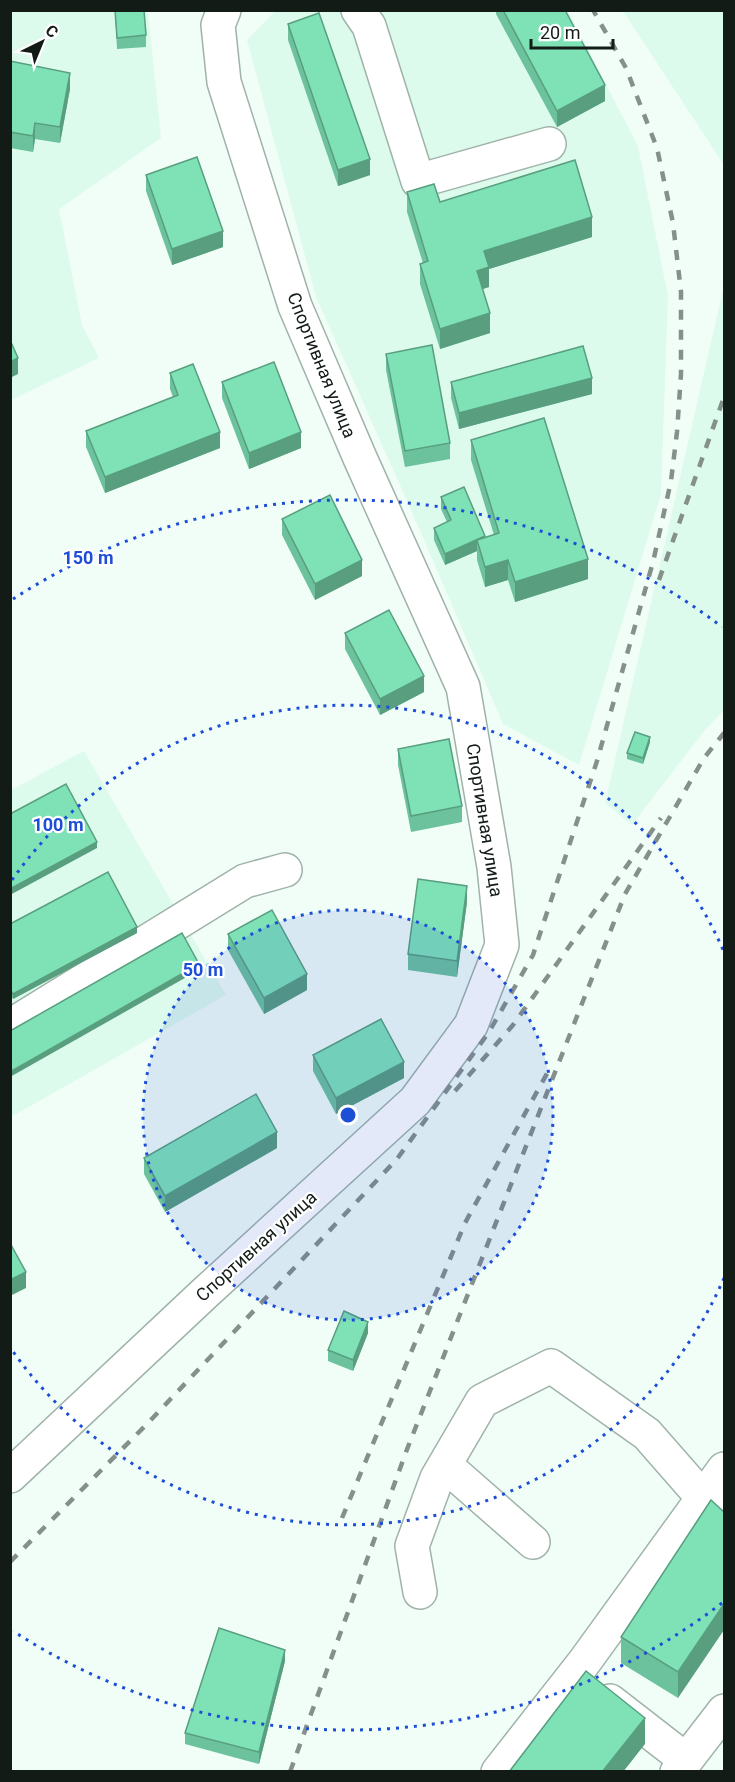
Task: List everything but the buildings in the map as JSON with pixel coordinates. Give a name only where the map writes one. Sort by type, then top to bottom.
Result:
[{"type":"street","name":"Спортивная улица","points":[[10,1476],[415,1101],[471,1025],[502,945],[495,867],[464,687],[365,469],[296,306],[224,82],[218,25],[224,10]]},
{"type":"street","points":[[358,10],[369,26],[418,181],[549,144]]},
{"type":"street","points":[[10,1026],[245,881],[285,870]]},
{"type":"street","points":[[420,1592],[412,1546],[437,1478],[482,1401],[551,1366],[647,1434],[724,1522]]},
{"type":"street","points":[[445,1465],[533,1542]]},
{"type":"street","points":[[498,1772],[575,1674],[724,1469]]},
{"type":"street","points":[[575,1674],[682,1766],[724,1711]]},
{"type":"shaded area","points":[[10,11],[148,11],[161,138],[59,209],[82,325],[99,358],[11,400]]},
{"type":"shaded area","points":[[275,11],[568,11],[638,146],[668,296],[661,494],[579,765],[503,724],[316,297],[247,40]]},
{"type":"shaded area","points":[[623,11],[724,11],[724,165]]},
{"type":"shaded area","points":[[724,286],[724,710],[704,731],[632,825],[605,803]]},
{"type":"shaded area","points":[[84,751],[226,995],[11,1117],[11,790]]},
{"type":"railway","points":[[10,1562],[147,1424],[397,1159],[489,1032],[533,955],[597,761],[653,562],[671,481],[681,374],[681,292],[673,223],[657,148],[626,68],[593,10]]},
{"type":"railway","points":[[659,580],[724,397]]},
{"type":"railway","points":[[290,1772],[406,1452],[625,894],[704,758],[724,733]]},
{"type":"railway","points":[[455,1091],[513,1025],[661,818]]},
{"type":"railway","points":[[342,1518],[465,1223],[550,1068]]}]
